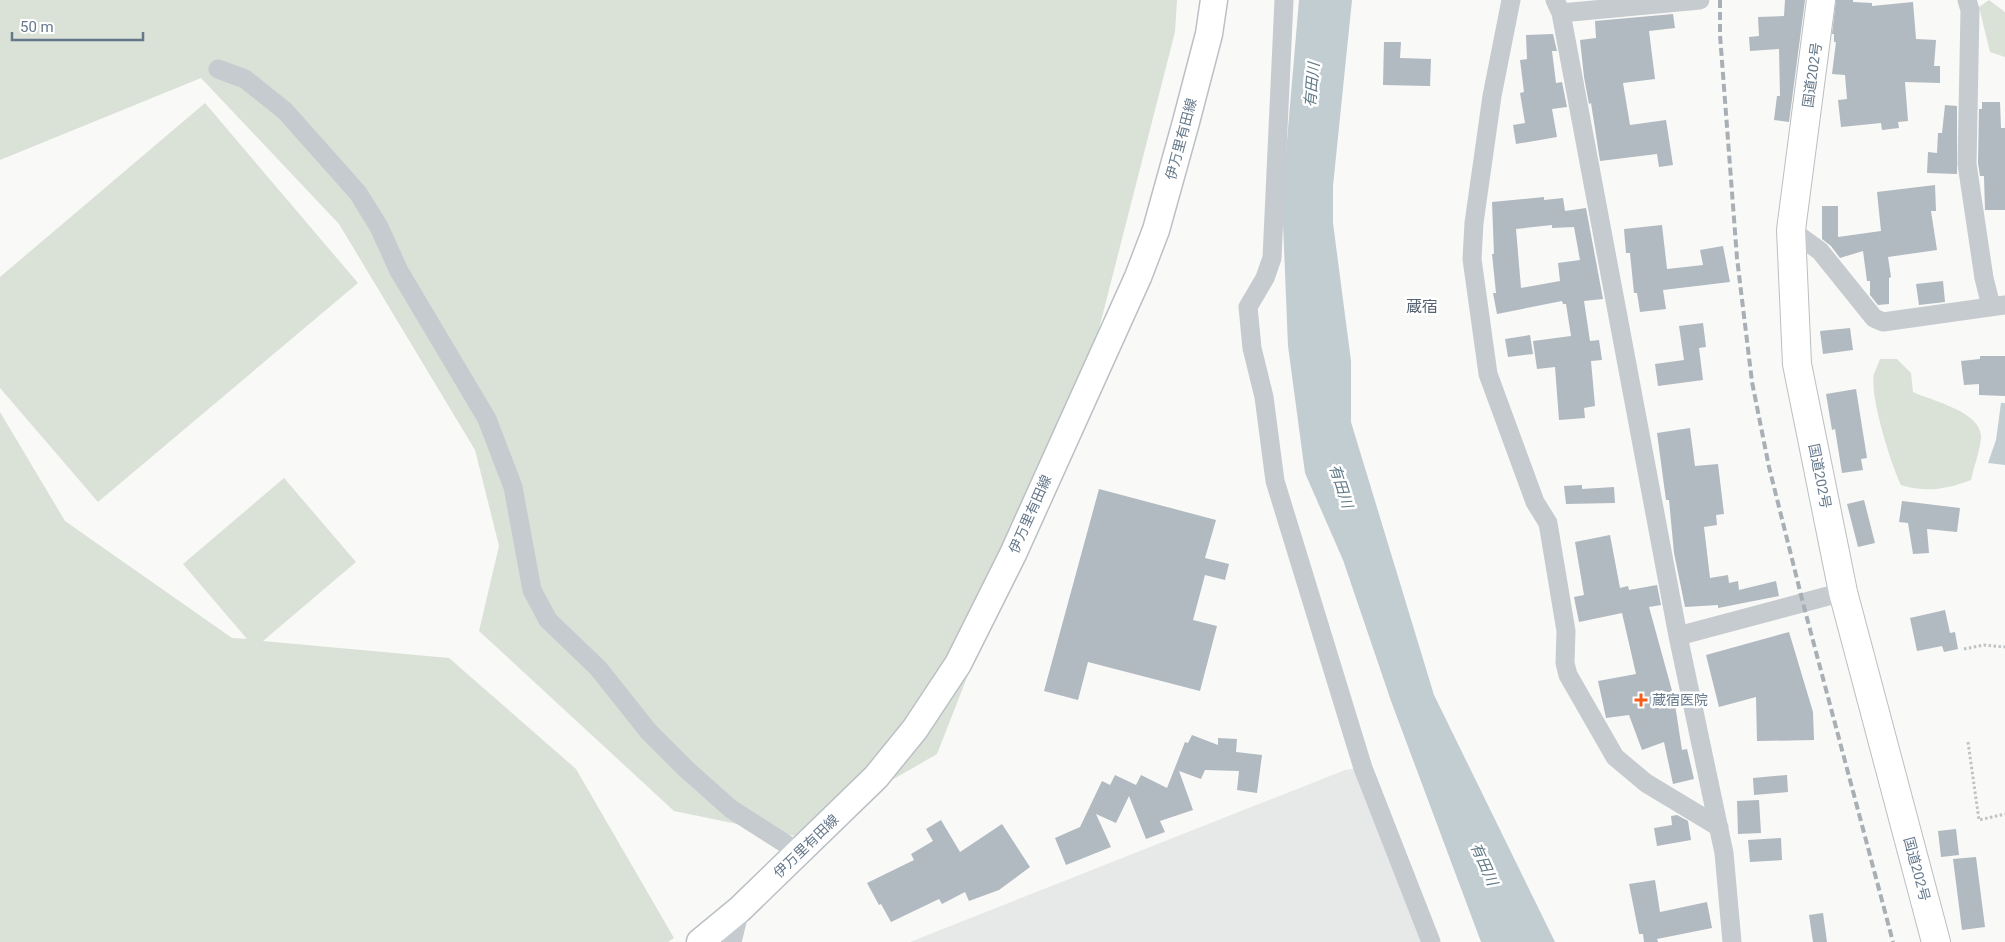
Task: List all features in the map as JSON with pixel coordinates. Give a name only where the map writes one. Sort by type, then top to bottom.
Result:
[{"type":"highway","name":"国道202号","points":[[1822,0],[1791,230],[1797,364],[1843,592],[1936,942]]},
{"type":"main road","name":"伊万里有田線","points":[[700,942],[740,909],[876,777],[915,729],[958,664],[1004,571],[1138,277],[1156,230],[1209,34],[1214,0]]},
{"type":"street","points":[[1284,0],[1272,258],[1265,278],[1248,306],[1252,348],[1264,397],[1278,491],[1363,768],[1431,942]]},
{"type":"street","points":[[1511,0],[1492,96],[1474,222],[1472,259],[1488,374],[1535,502],[1548,523],[1566,631],[1565,663],[1568,675],[1615,757],[1646,783],[1719,827]]},
{"type":"street","points":[[1700,0],[1558,6],[1678,636],[1724,853],[1732,942]]},
{"type":"street","points":[[1791,230],[1820,250],[1874,318],[1883,322],[1998,306],[1984,278],[1967,164],[1970,10],[1967,0]]},
{"type":"street","points":[[218,69],[245,79],[285,111],[358,193],[380,227],[399,271],[487,419],[513,487],[532,590],[548,620],[598,668],[649,732],[686,769],[731,809],[800,852]]},
{"type":"street","points":[[1678,636],[1843,592]]},
{"type":"street","points":[[732,942],[740,909]]},
{"type":"path","points":[[1964,649],[1984,645],[2005,647]]},
{"type":"path","points":[[1968,742],[1980,820],[2005,814]]},
{"type":"shaded area","points":[[0,0],[1177,0],[1175,32],[1090,364],[937,754],[795,836],[674,811],[479,631],[499,546],[475,450],[339,224],[201,78],[0,160]]},
{"type":"shaded area","points":[[1989,0],[2005,12],[2005,57],[1990,52],[1979,7]]},
{"type":"shaded area","points":[[205,103],[358,283],[98,502],[0,388],[0,277]]},
{"type":"shaded area","points":[[1880,359],[1897,359],[1911,373],[1913,392],[1955,409],[1974,422],[1980,430],[1981,439],[1971,480],[1936,489],[1919,489],[1901,485],[1887,446],[1875,397],[1874,374]]},
{"type":"shaded area","points":[[0,412],[65,521],[232,638],[247,639],[183,564],[284,478],[356,562],[263,641],[449,658],[576,769],[674,938],[668,942],[0,942]]},
{"type":"shaded area","points":[[1358,768],[1425,942],[910,942],[1345,770]]},
{"type":"water","name":"有田川","points":[[1299,0],[1352,0],[1333,186],[1333,223],[1351,361],[1351,422],[1434,695],[1555,942],[1481,942],[1391,701],[1343,560],[1305,473],[1288,346],[1282,199]]},
{"type":"water","points":[[2001,403],[2005,403],[2005,465],[1988,463],[1996,440]]},
{"type":"building","points":[[1785,0],[1805,0],[1789,122],[1774,120],[1777,96],[1780,96],[1779,49],[1750,51],[1749,37],[1759,36],[1758,17],[1784,16]]},
{"type":"building","points":[[1836,0],[1872,3],[1872,6],[1913,2],[1916,39],[1936,40],[1934,66],[1940,66],[1940,83],[1905,82],[1908,121],[1898,122],[1899,128],[1882,130],[1881,123],[1841,127],[1838,100],[1847,99],[1845,75],[1832,74],[1836,42],[1834,42],[1834,34],[1832,34]]},
{"type":"building","points":[[1673,14],[1675,28],[1649,31],[1655,79],[1623,83],[1630,125],[1666,120],[1673,165],[1659,167],[1657,154],[1600,161],[1591,103],[1589,104],[1584,77],[1580,40],[1596,38],[1595,21]]},
{"type":"building","points":[[1553,34],[1557,51],[1552,51],[1556,83],[1562,82],[1567,107],[1552,109],[1557,137],[1516,144],[1513,125],[1525,123],[1520,93],[1524,92],[1520,60],[1527,59],[1526,35]]},
{"type":"building","points":[[1384,42],[1401,42],[1400,58],[1431,59],[1430,86],[1383,85]]},
{"type":"building","points":[[1982,102],[2000,102],[2001,128],[2005,128],[2005,210],[1985,210],[1984,176],[1980,176],[1978,163],[1979,109],[1982,109]]},
{"type":"building","points":[[1945,105],[1957,106],[1957,174],[1927,173],[1928,152],[1937,153],[1938,133],[1942,133]]},
{"type":"building","points":[[1935,185],[1936,211],[1931,211],[1937,250],[1888,257],[1891,277],[1889,278],[1889,304],[1878,305],[1870,295],[1870,281],[1867,281],[1863,251],[1840,258],[1831,246],[1822,239],[1822,206],[1838,206],[1838,237],[1881,231],[1877,192]]},
{"type":"building","points":[[1544,197],[1544,200],[1563,198],[1565,211],[1586,208],[1603,299],[1584,301],[1590,341],[1599,340],[1602,360],[1591,361],[1595,406],[1584,408],[1585,418],[1559,420],[1555,367],[1537,369],[1533,341],[1571,336],[1566,304],[1563,304],[1562,301],[1497,314],[1493,293],[1496,293],[1492,254],[1494,254],[1492,202]],"holes":[[[1552,225],[1552,228],[1574,227],[1580,260],[1558,263],[1560,281],[1521,288],[1516,229]]]},
{"type":"building","points":[[1662,225],[1667,269],[1703,265],[1700,250],[1723,246],[1730,282],[1663,290],[1666,309],[1640,312],[1637,293],[1634,293],[1630,253],[1626,253],[1624,229]]},
{"type":"building","points":[[1943,281],[1945,302],[1919,305],[1916,284]]},
{"type":"building","points":[[1703,323],[1706,347],[1699,348],[1703,380],[1658,386],[1655,364],[1684,360],[1679,326]]},
{"type":"building","points":[[1850,328],[1853,350],[1823,354],[1820,331]]},
{"type":"building","points":[[1530,335],[1533,354],[1508,357],[1505,339]]},
{"type":"building","points":[[1980,356],[2005,356],[2005,396],[1979,395],[1979,384],[1964,385],[1961,361],[1980,359]]},
{"type":"building","points":[[1856,389],[1867,458],[1861,459],[1863,470],[1842,473],[1835,429],[1832,430],[1826,394]]},
{"type":"building","points":[[1690,428],[1695,466],[1718,464],[1724,514],[1716,515],[1717,525],[1704,527],[1710,578],[1728,575],[1729,583],[1738,581],[1739,590],[1776,581],[1779,596],[1718,608],[1718,605],[1685,607],[1674,553],[1669,500],[1666,500],[1657,433]]},
{"type":"building","points":[[1582,485],[1582,489],[1614,487],[1615,503],[1566,504],[1564,486]]},
{"type":"building","points":[[1099,489],[1216,520],[1205,558],[1229,564],[1225,580],[1205,575],[1193,620],[1217,626],[1200,691],[1088,662],[1078,700],[1044,691]]},
{"type":"building","points":[[1864,500],[1875,543],[1858,547],[1847,504]]},
{"type":"building","points":[[1902,501],[1960,508],[1957,532],[1927,529],[1929,553],[1913,554],[1908,523],[1899,522]]},
{"type":"building","points":[[1610,535],[1620,588],[1628,586],[1629,590],[1657,585],[1661,605],[1649,607],[1674,698],[1682,750],[1687,749],[1694,779],[1673,784],[1664,742],[1642,750],[1629,715],[1606,718],[1598,681],[1636,674],[1622,613],[1579,622],[1574,597],[1584,595],[1575,542]]},
{"type":"building","points":[[1945,610],[1950,633],[1955,632],[1958,649],[1944,652],[1942,646],[1917,651],[1910,618]]},
{"type":"building","points":[[1789,632],[1813,712],[1814,740],[1757,741],[1756,697],[1719,707],[1706,655]]},
{"type":"building","points":[[1192,735],[1218,745],[1218,738],[1237,739],[1236,752],[1262,755],[1257,793],[1237,790],[1239,771],[1205,770],[1201,779],[1179,771],[1193,810],[1160,821],[1165,832],[1146,839],[1129,796],[1116,823],[1096,814],[1111,847],[1066,865],[1055,838],[1080,827],[1102,781],[1110,785],[1115,775],[1136,785],[1141,775],[1167,788],[1185,742],[1188,743]]},
{"type":"building","points":[[1787,775],[1788,792],[1754,795],[1753,778]]},
{"type":"building","points":[[1759,800],[1761,833],[1738,834],[1737,801]]},
{"type":"building","points":[[1677,815],[1688,821],[1691,840],[1657,846],[1654,828],[1672,825],[1671,816]]},
{"type":"building","points":[[941,820],[960,852],[1002,824],[1030,867],[999,890],[969,901],[965,892],[942,904],[939,899],[891,922],[867,883],[914,860],[911,854],[933,841],[926,829]]},
{"type":"building","points":[[1956,829],[1959,855],[1941,857],[1938,831]]},
{"type":"building","points":[[1781,838],[1782,860],[1750,862],[1748,840]]},
{"type":"building","points":[[1976,857],[1985,927],[1962,930],[1953,859]]},
{"type":"building","points":[[1655,880],[1660,912],[1707,902],[1712,928],[1657,939],[1658,942],[1644,942],[1643,934],[1639,934],[1629,884]]},
{"type":"building","points":[[1823,913],[1827,942],[1813,942],[1809,915]]},
{"type":"railway","points":[[1720,0],[1720,35],[1737,258],[1752,382],[1769,467],[1803,603],[1893,942]]},
{"type":"place","name":"蔵宿医院","points":[[1641,700]]},
{"type":"district","name":"蔵宿","points":[[1422,306]]}]
